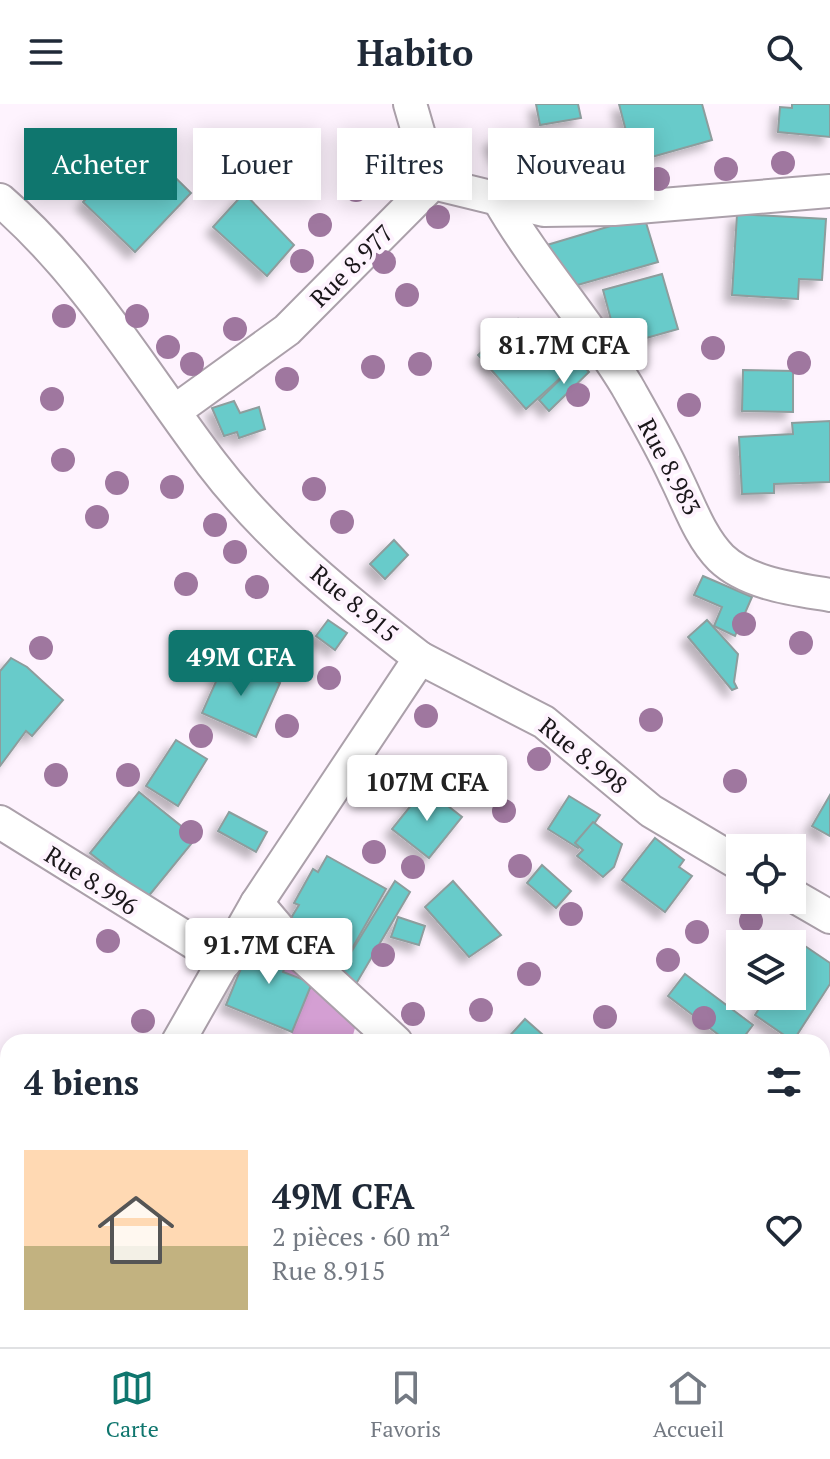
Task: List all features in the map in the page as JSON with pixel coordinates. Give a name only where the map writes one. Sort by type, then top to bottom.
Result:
[{"type":"street","points":[[410,104],[417,128]]},
{"type":"street","points":[[499,200],[544,210],[614,209],[830,191]]},
{"type":"street","name":"Rue 8.915","points":[[0,200],[73,270],[257,518],[350,604],[420,658],[257,903],[183,1034]]},
{"type":"street","name":"Rue 8.977","points":[[175,411],[287,330],[416,200]]},
{"type":"street","name":"Rue 8.983","points":[[499,200],[523,242],[554,286],[587,324],[627,387],[688,507],[721,558],[743,572],[776,585],[830,595]]},
{"type":"street","name":"Rue 8.998","points":[[420,658],[544,722],[651,811],[726,856]]},
{"type":"street","name":"Rue 8.996","points":[[0,822],[225,962]]},
{"type":"street","points":[[257,903],[301,955],[387,1034]]},
{"type":"street","points":[[806,903],[830,917]]},
{"type":"shaded area","points":[[263,933],[350,1016],[355,1028],[353,1034],[293,1034],[245,993],[236,969],[248,936]]},
{"type":"building","points":[[536,104],[578,104],[581,118],[540,125]]},
{"type":"building","points":[[619,104],[702,104],[712,140],[654,156],[654,128],[625,128]]},
{"type":"building","points":[[792,104],[830,104],[830,137],[778,132],[780,107],[792,108]]},
{"type":"building","points":[[177,179],[191,193],[135,252],[83,202],[177,200]]},
{"type":"building","points":[[238,200],[251,200],[294,245],[267,276],[213,227]]},
{"type":"building","points":[[737,214],[826,219],[822,280],[799,279],[798,299],[732,295]]},
{"type":"building","points":[[644,216],[658,262],[560,290],[547,245]]},
{"type":"building","points":[[662,274],[678,329],[618,346],[603,290]]},
{"type":"building","points":[[518,319],[566,373],[526,409],[478,355]]},
{"type":"building","points":[[579,361],[589,372],[549,411],[539,400]]},
{"type":"building","points":[[743,370],[793,371],[793,412],[742,411]]},
{"type":"building","points":[[234,401],[240,413],[259,407],[265,429],[239,438],[237,432],[224,436],[212,408]]},
{"type":"building","points":[[830,421],[830,482],[774,484],[774,493],[742,494],[739,437],[793,434],[792,423]]},
{"type":"building","points":[[394,540],[408,555],[385,579],[370,564]]},
{"type":"building","points":[[703,576],[752,597],[735,636],[714,626],[722,607],[694,595]]},
{"type":"building","points":[[328,620],[347,633],[335,650],[316,636]]},
{"type":"building","points":[[707,620],[738,654],[734,682],[737,688],[732,690],[688,637]]},
{"type":"building","points":[[11,658],[27,667],[63,700],[32,736],[26,731],[0,766],[0,671]]},
{"type":"building","points":[[226,659],[280,683],[256,737],[202,713]]},
{"type":"building","points":[[176,740],[207,759],[178,806],[146,786]]},
{"type":"building","points":[[425,788],[462,817],[429,858],[392,829]]},
{"type":"building","points":[[139,792],[196,838],[147,898],[90,853]]},
{"type":"building","points":[[830,795],[830,836],[812,826]]},
{"type":"building","points":[[569,796],[600,815],[578,848],[548,829]]},
{"type":"building","points":[[229,812],[267,832],[256,852],[218,831]]},
{"type":"building","points":[[593,822],[622,844],[614,867],[603,877],[577,856],[583,850],[575,843]]},
{"type":"building","points":[[655,838],[684,860],[679,867],[692,876],[665,912],[622,880]]},
{"type":"building","points":[[327,856],[386,889],[350,952],[291,918],[299,905],[294,903],[313,869],[318,872]]},
{"type":"building","points":[[542,865],[571,891],[556,908],[527,883]]},
{"type":"building","points":[[395,881],[410,892],[353,989],[337,975]]},
{"type":"building","points":[[453,881],[501,935],[469,957],[425,907]]},
{"type":"building","points":[[398,917],[425,926],[419,945],[391,937]]},
{"type":"building","points":[[255,934],[292,949],[283,972],[312,983],[292,1032],[226,1005]]},
{"type":"building","points":[[806,947],[830,963],[830,984],[798,1034],[783,1034],[755,1015],[758,1010],[806,1010]]},
{"type":"building","points":[[685,974],[726,1005],[726,1010],[733,1010],[753,1025],[746,1034],[718,1034],[668,996]]},
{"type":"building","points":[[525,1019],[542,1034],[511,1034]]}]
